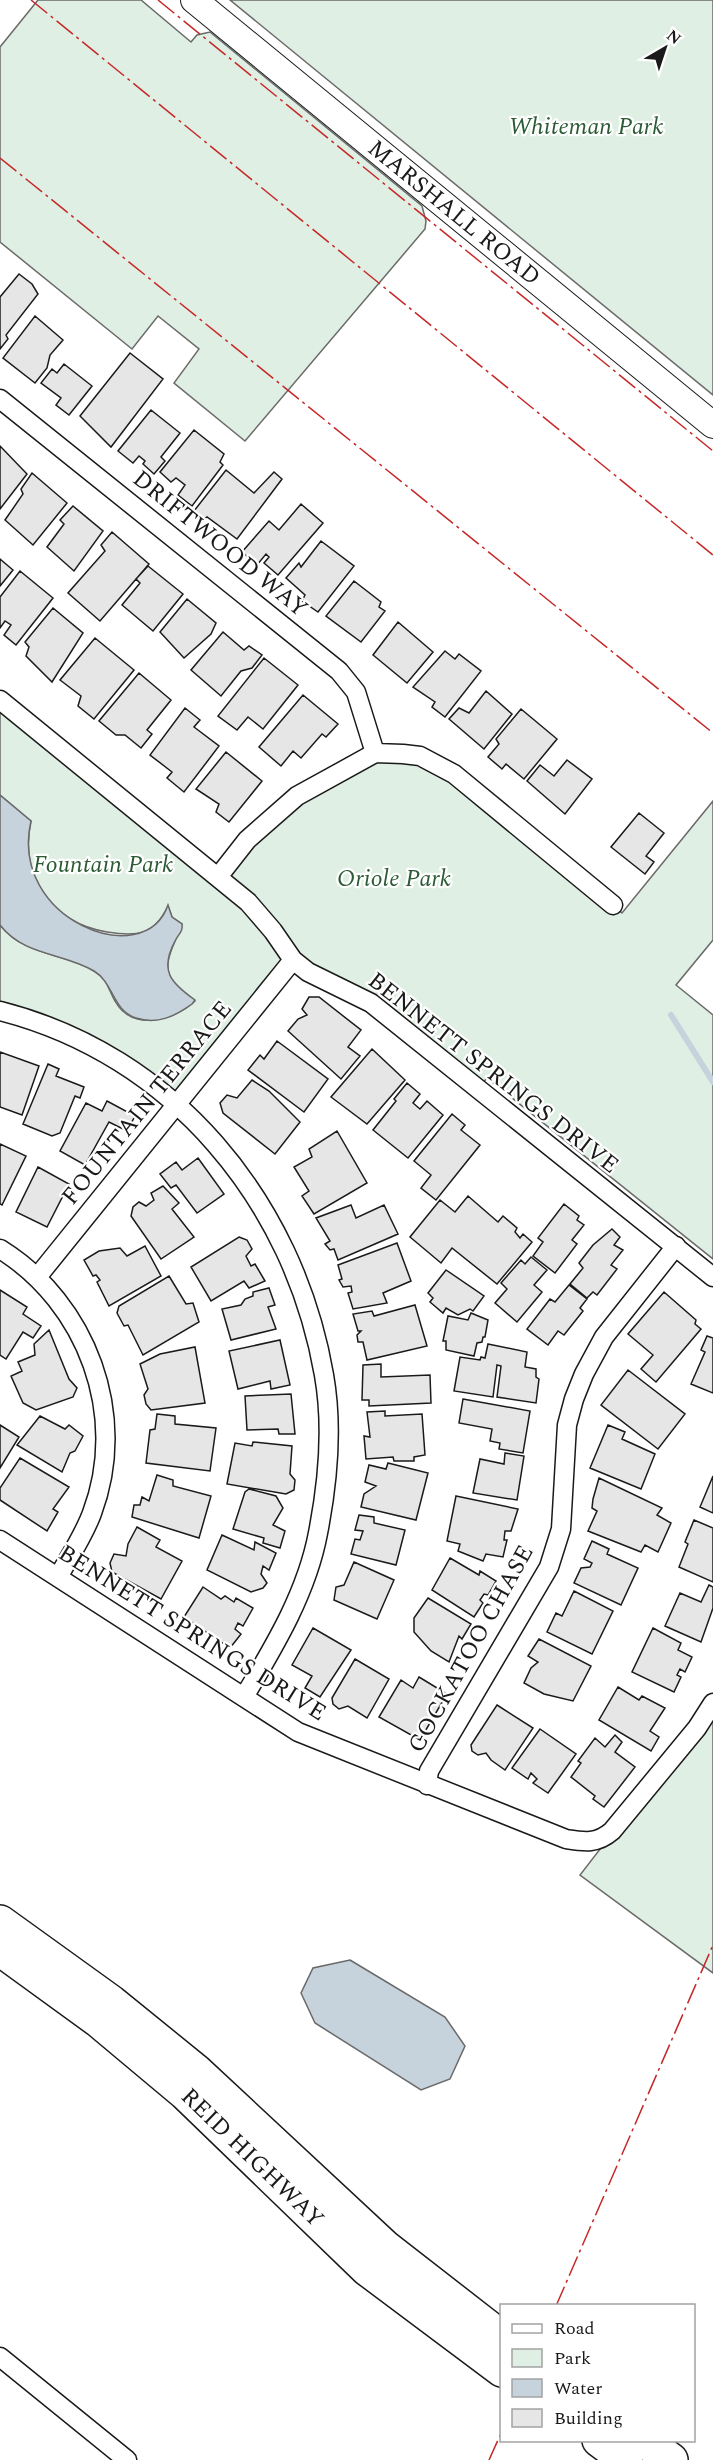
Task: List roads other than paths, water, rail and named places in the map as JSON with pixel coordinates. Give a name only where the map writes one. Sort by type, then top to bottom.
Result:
[{"type":"highway","name":"REID HIGHWAY","points":[[0,1922],[111,2002],[196,2071],[384,2247],[500,2337]]},
{"type":"highway","name":"REID HIGHWAY","points":[[0,1949],[99,2021],[185,2093],[367,2269],[500,2369]]},
{"type":"highway","points":[[602,2442],[626,2460]]},
{"type":"highway","points":[[647,2442],[671,2460]]},
{"type":"main road","name":"MARSHALL ROAD","points":[[194,0],[713,425]]},
{"type":"street","name":"DRIFTWOOD WAY","points":[[0,399],[339,671],[356,692],[375,753]]},
{"type":"street","name":"BENNETT SPRINGS DRIVE","points":[[0,700],[248,902],[273,931],[293,960],[308,972],[370,1003],[713,1276]]},
{"type":"street","points":[[218,877],[247,840],[297,796],[375,753],[420,756],[438,763],[470,786],[613,905]]},
{"type":"street","name":"FOUNTAIN TERRACE","points":[[38,1276],[293,960]]},
{"type":"street","points":[[0,1011],[46,1025],[109,1054],[176,1105],[221,1151],[268,1215],[296,1274],[307,1305],[325,1377],[328,1424],[327,1463],[318,1534],[309,1566],[281,1634],[244,1697]]},
{"type":"street","name":"COCKATOO CHASE","points":[[427,1785],[429,1771],[549,1567],[561,1529],[567,1425],[584,1374],[604,1337],[676,1246]]},
{"type":"street","points":[[0,1249],[38,1276],[71,1320],[87,1348],[98,1376],[106,1426],[101,1481],[92,1512],[58,1577]]},
{"type":"street","name":"BENNETT SPRINGS DRIVE","points":[[0,1540],[298,1732],[566,1839],[586,1843],[602,1840],[697,1728],[713,1703]]},
{"type":"street","points":[[0,2357],[127,2460]]},
{"type":"water","points":[[0,795],[31,821],[29,856],[39,885],[58,909],[82,926],[108,934],[134,934],[155,925],[168,905],[172,917],[182,924],[182,927],[170,951],[168,968],[174,982],[195,1000],[192,1004],[159,1020],[136,1018],[122,1009],[106,982],[94,971],[70,960],[33,949],[10,935],[0,925]]},
{"type":"water","points":[[350,1960],[445,2017],[465,2046],[450,2079],[421,2090],[315,2023],[301,1993],[313,1968]]},
{"type":"waterway","points":[[671,1015],[713,1082]]},
{"type":"park label","name":"Whiteman Park","points":[[586,127]]},
{"type":"park label","name":"Fountain Park","points":[[103,865]]},
{"type":"park label","name":"Oriole Park","points":[[394,879]]}]
